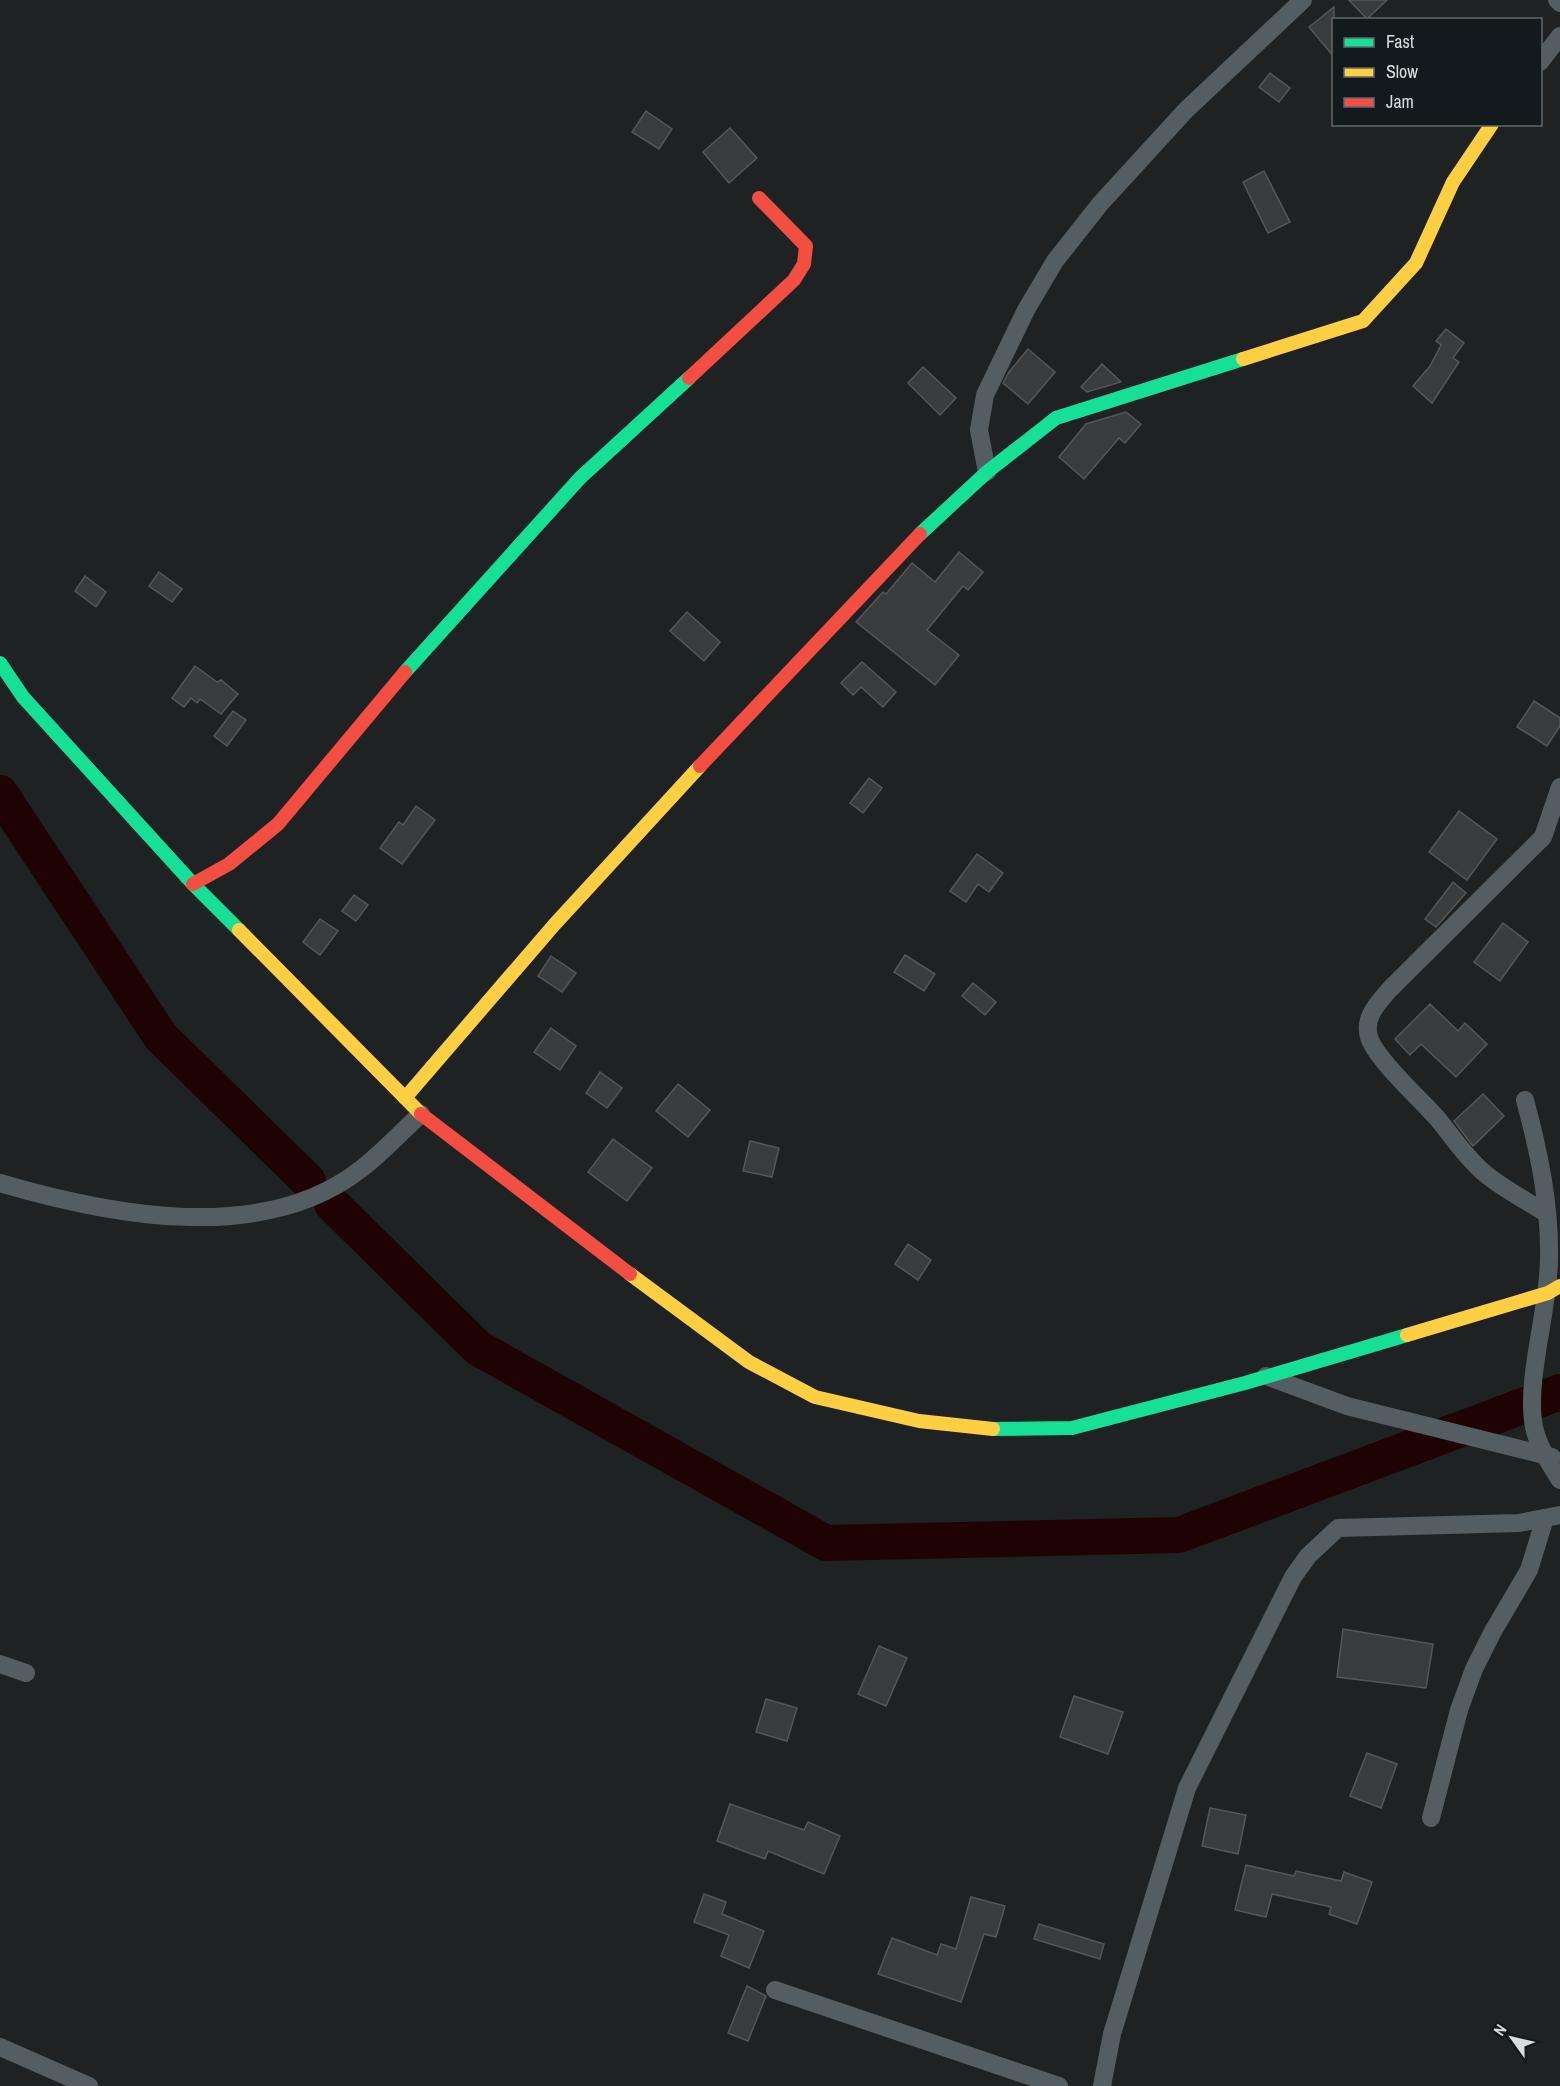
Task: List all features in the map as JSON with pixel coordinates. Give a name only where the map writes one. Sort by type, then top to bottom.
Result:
[{"type":"street","points":[[987,472],[980,430],[980,415],[985,395],[1026,310],[1055,261],[1100,204],[1186,110],[1303,0]]},
{"type":"street","points":[[1557,0],[1560,3]]},
{"type":"street","points":[[1542,59],[1560,36]]},
{"type":"street","points":[[405,1098],[554,925],[695,771],[900,552],[987,472],[1056,418],[1363,321],[1416,263],[1453,182],[1491,126]]},
{"type":"street","points":[[193,884],[229,864],[278,824],[396,682],[580,478],[794,280],[804,267],[808,255],[806,246],[759,198]]},
{"type":"street","points":[[0,663],[23,697],[193,884],[421,1114],[598,1251],[749,1362],[814,1397],[919,1421],[1008,1431],[1072,1428],[1266,1376],[1554,1290]]},
{"type":"street","points":[[1547,1214],[1483,1171],[1460,1148],[1439,1120],[1378,1053],[1369,1037],[1368,1022],[1374,1007],[1390,989],[1543,837],[1560,787]]},
{"type":"street","points":[[1525,1100],[1540,1159],[1554,1290],[1533,1395],[1534,1427],[1552,1457],[1560,1480]]},
{"type":"street","points":[[0,1183],[56,1200],[143,1215],[243,1216],[306,1200],[360,1170],[421,1114]]},
{"type":"street","points":[[1266,1376],[1347,1406],[1552,1457]]},
{"type":"street","points":[[1431,1818],[1459,1710],[1474,1669],[1491,1633],[1529,1570],[1552,1516]]},
{"type":"street","points":[[1102,2086],[1112,2034],[1187,1788],[1293,1577],[1308,1556],[1338,1528],[1520,1523],[1552,1516]]},
{"type":"street","points":[[0,1664],[26,1673]]},
{"type":"street","points":[[775,1990],[1059,2086]]},
{"type":"street","points":[[0,2047],[89,2086]]},
{"type":"building","points":[[1349,0],[1387,0],[1368,18]]},
{"type":"building","points":[[1334,7],[1332,55],[1309,27]]},
{"type":"building","points":[[1270,73],[1290,88],[1279,102],[1259,87]]},
{"type":"building","points":[[646,111],[672,129],[659,149],[632,132]]},
{"type":"building","points":[[730,128],[757,158],[729,183],[703,152]]},
{"type":"building","points":[[1264,171],[1290,222],[1268,233],[1243,182]]},
{"type":"building","points":[[1446,329],[1464,343],[1453,358],[1459,362],[1432,403],[1413,386],[1430,366],[1441,345],[1436,341]]},
{"type":"building","points":[[1028,349],[1055,372],[1028,404],[1003,383]]},
{"type":"building","points":[[1102,364],[1121,382],[1087,392],[1081,387]]},
{"type":"building","points":[[923,367],[956,398],[940,415],[908,383]]},
{"type":"building","points":[[1126,412],[1141,424],[1125,443],[1119,438],[1084,479],[1059,457],[1086,424]]},
{"type":"building","points":[[959,552],[983,572],[968,590],[963,586],[927,630],[959,655],[935,685],[856,622],[883,592],[886,594],[912,563],[935,582]]},
{"type":"building","points":[[159,572],[182,589],[172,602],[149,586]]},
{"type":"building","points":[[85,576],[106,592],[96,607],[75,591]]},
{"type":"building","points":[[687,612],[720,642],[704,661],[670,631]]},
{"type":"building","points":[[862,662],[896,692],[883,707],[861,687],[853,695],[841,683]]},
{"type":"building","points":[[195,666],[217,682],[221,680],[238,694],[221,714],[200,699],[197,703],[191,698],[184,707],[172,698]]},
{"type":"building","points":[[1534,701],[1560,718],[1560,726],[1547,746],[1517,727]]},
{"type":"building","points":[[233,711],[246,720],[227,746],[214,736]]},
{"type":"building","points":[[869,778],[882,788],[863,813],[850,803]]},
{"type":"building","points":[[416,806],[435,820],[402,864],[380,848],[399,822],[403,825]]},
{"type":"building","points":[[1459,811],[1497,839],[1467,880],[1429,852]]},
{"type":"building","points":[[977,854],[1003,873],[989,892],[978,884],[966,902],[950,891]]},
{"type":"building","points":[[1453,882],[1466,893],[1436,927],[1425,919]]},
{"type":"building","points":[[354,895],[368,905],[356,921],[342,911]]},
{"type":"building","points":[[320,919],[338,931],[320,955],[303,942]]},
{"type":"building","points":[[1503,923],[1528,942],[1500,981],[1474,962]]},
{"type":"building","points":[[905,955],[935,974],[924,991],[894,972]]},
{"type":"building","points":[[551,956],[576,973],[562,992],[538,976]]},
{"type":"building","points":[[973,983],[996,1002],[985,1015],[962,996]]},
{"type":"building","points":[[1430,1004],[1458,1031],[1465,1023],[1487,1044],[1456,1077],[1421,1044],[1410,1055],[1395,1039]]},
{"type":"building","points":[[551,1028],[576,1046],[560,1070],[534,1052]]},
{"type":"building","points":[[600,1072],[622,1088],[607,1108],[586,1093]]},
{"type":"building","points":[[678,1084],[710,1110],[688,1137],[656,1111]]},
{"type":"building","points":[[1483,1094],[1504,1116],[1473,1146],[1454,1121]]},
{"type":"building","points":[[613,1139],[652,1168],[627,1201],[588,1172]]},
{"type":"building","points":[[750,1141],[779,1148],[772,1177],[743,1171]]},
{"type":"building","points":[[908,1244],[931,1260],[918,1280],[895,1264]]},
{"type":"building","points":[[1343,1629],[1433,1644],[1426,1688],[1337,1677]]},
{"type":"building","points":[[879,1646],[907,1658],[886,1706],[858,1694]]},
{"type":"building","points":[[1074,1696],[1123,1712],[1108,1754],[1060,1737]]},
{"type":"building","points":[[766,1699],[797,1708],[787,1741],[756,1732]]},
{"type":"building","points":[[1367,1753],[1397,1764],[1381,1808],[1350,1796]]},
{"type":"building","points":[[730,1804],[804,1830],[808,1822],[840,1836],[824,1874],[768,1851],[765,1859],[717,1841]]},
{"type":"building","points":[[1210,1808],[1246,1815],[1238,1854],[1202,1846]]},
{"type":"building","points":[[1246,1865],[1294,1876],[1296,1871],[1341,1881],[1344,1872],[1372,1882],[1357,1924],[1329,1914],[1331,1907],[1272,1894],[1266,1917],[1235,1910]]},
{"type":"building","points":[[704,1894],[726,1902],[722,1914],[764,1931],[749,1968],[721,1956],[729,1935],[694,1922]]},
{"type":"building","points":[[971,1897],[1005,1906],[996,1937],[984,1934],[961,2002],[878,1974],[892,1938],[937,1955],[941,1944],[956,1949]]},
{"type":"building","points":[[1039,1924],[1104,1944],[1100,1959],[1034,1939]]},
{"type":"building","points":[[747,1986],[766,1996],[748,2041],[728,2033]]},
{"type":"waterway","points":[[0,793],[161,1037],[308,1181]]},
{"type":"waterway","points":[[332,1204],[478,1348],[826,1543],[1179,1535],[1560,1392]]},
{"type":"traffic: fast","points":[[920,534],[987,472],[1056,418],[1243,359]]},
{"type":"traffic: fast","points":[[405,672],[580,478],[689,378]]},
{"type":"traffic: fast","points":[[0,663],[23,697],[193,884],[239,930]]},
{"type":"traffic: fast","points":[[993,1429],[1072,1428],[1245,1383],[1407,1335]]},
{"type":"traffic: slow","points":[[1243,359],[1363,321],[1416,263],[1453,182],[1491,126]]},
{"type":"traffic: slow","points":[[405,1098],[554,925],[700,766]]},
{"type":"traffic: slow","points":[[239,930],[421,1114]]},
{"type":"traffic: slow","points":[[630,1274],[749,1362],[815,1397],[919,1421],[993,1429]]},
{"type":"traffic: slow","points":[[1407,1335],[1548,1293],[1560,1286]]},
{"type":"traffic: jam","points":[[689,378],[794,280],[804,264],[806,246],[759,198]]},
{"type":"traffic: jam","points":[[700,766],[920,534]]},
{"type":"traffic: jam","points":[[193,884],[229,864],[278,824],[405,672]]},
{"type":"traffic: jam","points":[[421,1114],[630,1274]]}]
